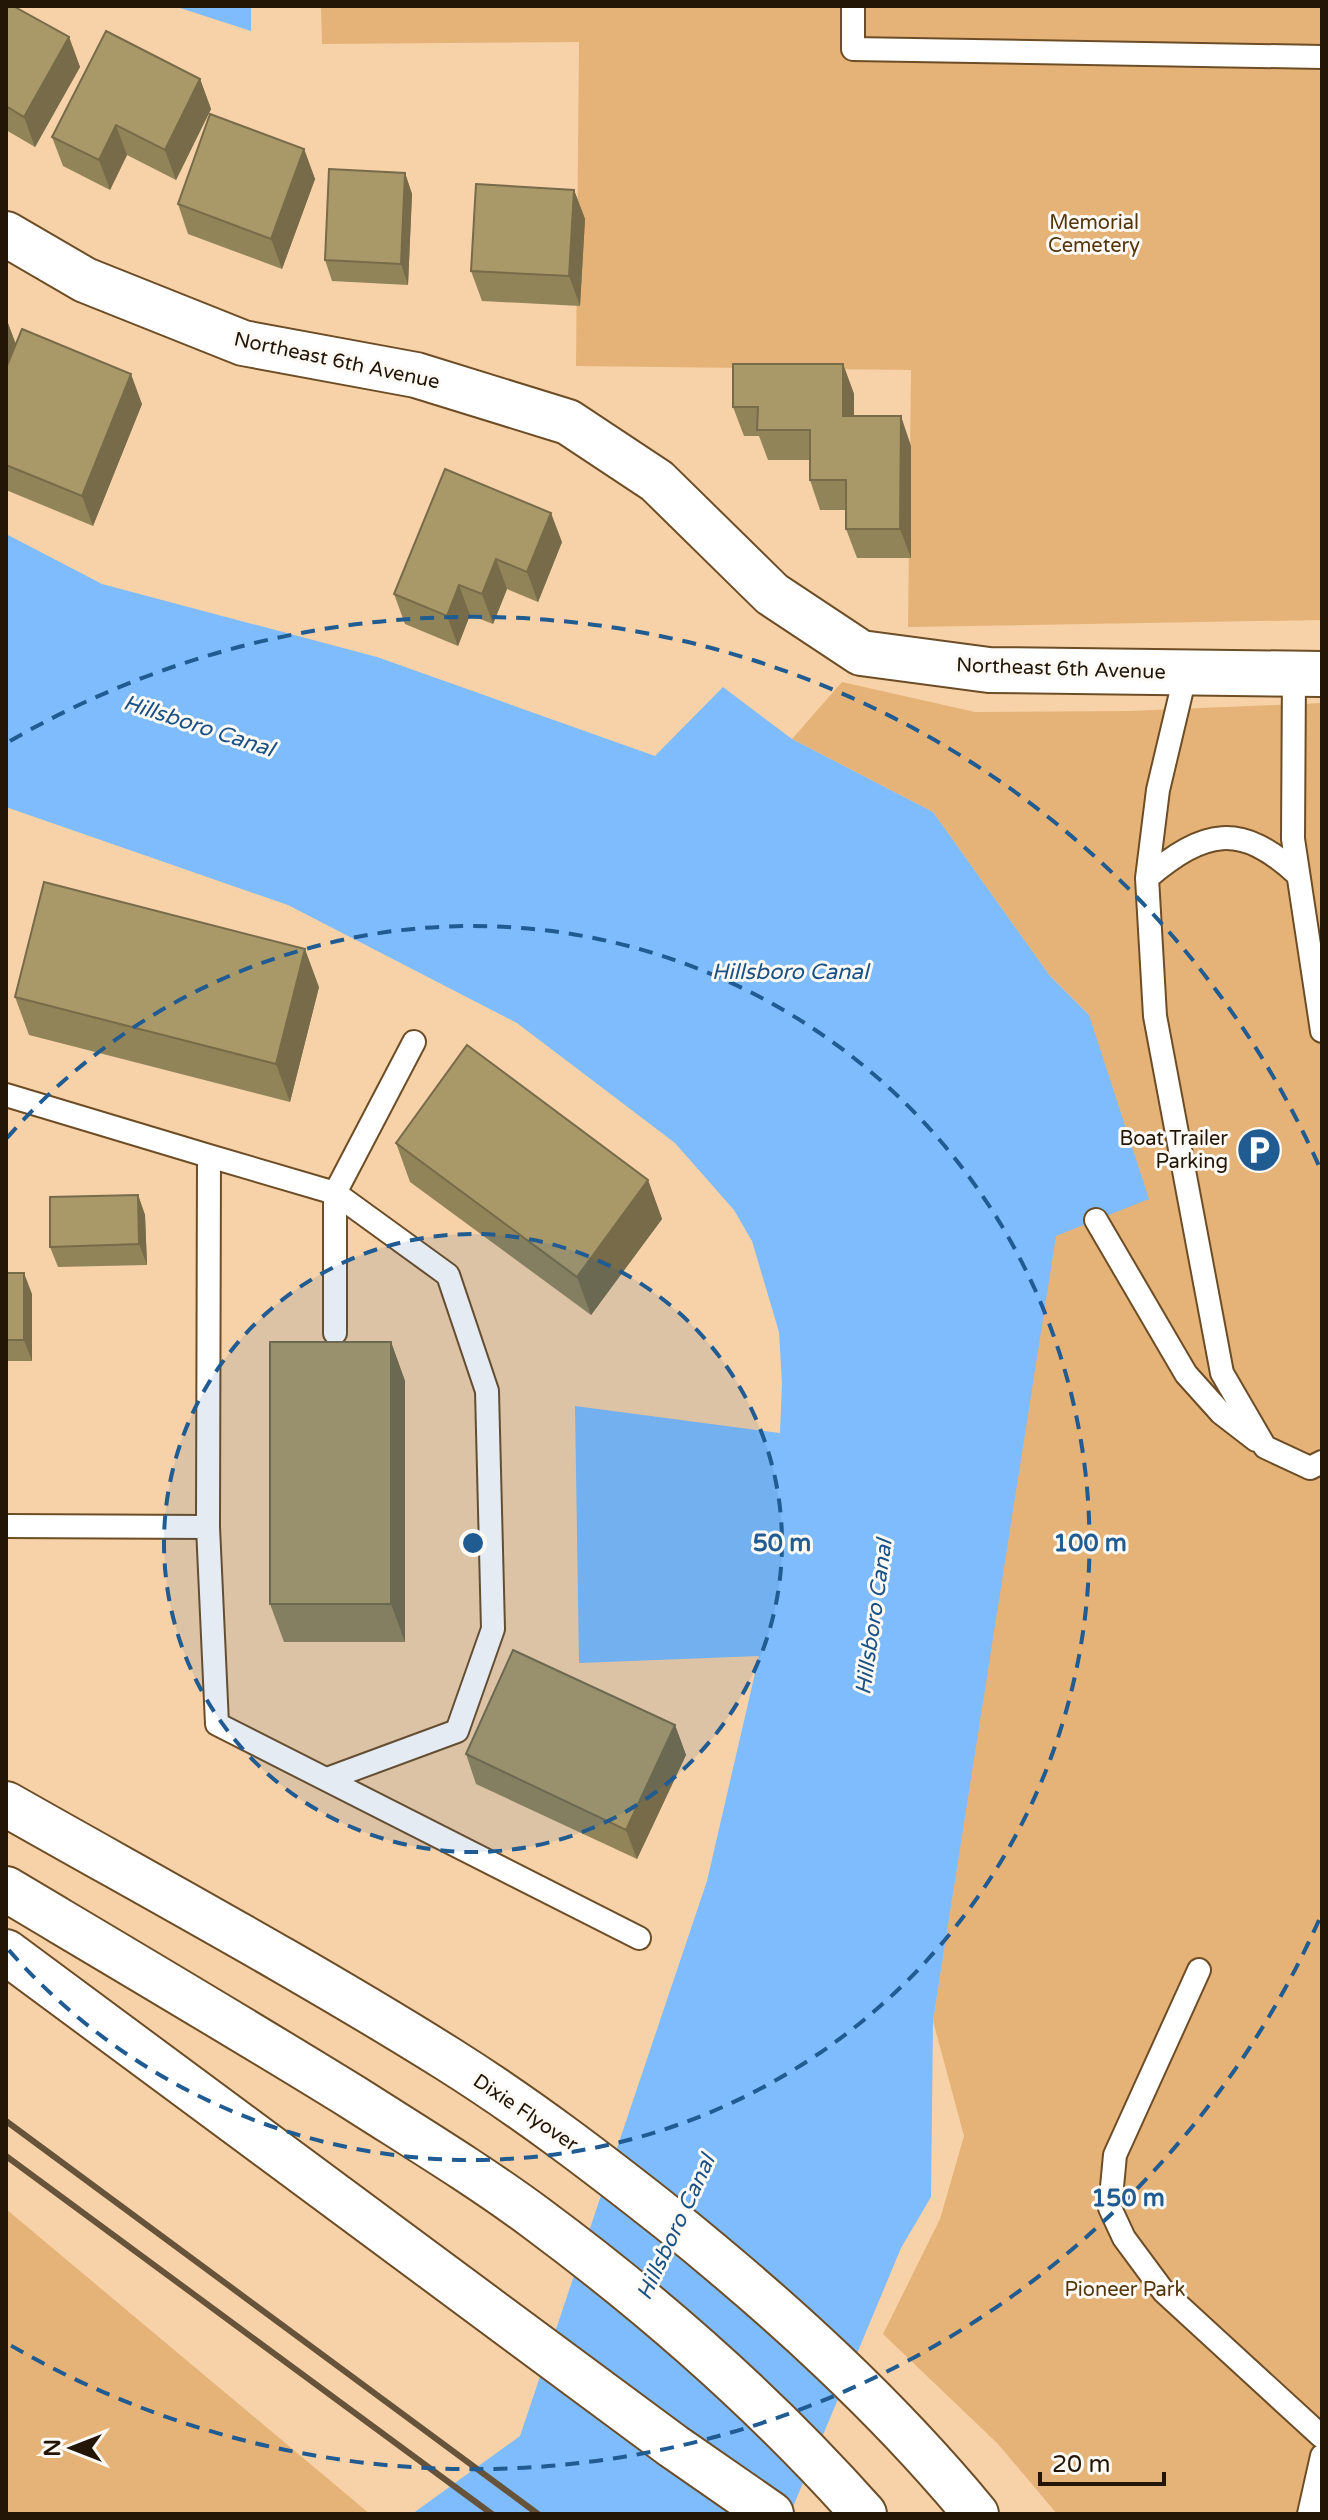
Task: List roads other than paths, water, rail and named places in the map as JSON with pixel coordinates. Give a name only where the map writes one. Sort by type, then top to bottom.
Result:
[{"type":"main road","name":"Northeast 6th Avenue","points":[[6,234],[85,280],[243,343],[416,375],[568,422],[657,481],[772,594],[861,653],[989,670],[1308,673]]},
{"type":"main road","name":"Dixie Flyover","points":[[6,1804],[308,1975],[450,2060],[583,2150],[744,2280],[853,2380],[976,2514]]},
{"type":"main road","points":[[6,1889],[305,2068],[439,2152],[535,2218],[628,2290],[739,2388],[864,2514]]},
{"type":"main road","points":[[6,1952],[673,2446],[771,2514]]},
{"type":"lane","points":[[853,6],[853,49],[1322,57]]},
{"type":"lane","points":[[1186,672],[1158,790],[1147,878],[1155,1016],[1222,1373],[1265,1447]]},
{"type":"lane","points":[[1308,673],[1292,810],[1293,839],[1322,1031]]},
{"type":"lane","points":[[1147,878],[1173,856],[1199,842],[1240,838],[1277,855],[1298,875]]},
{"type":"lane","points":[[335,1333],[335,1193],[414,1042]]},
{"type":"lane","points":[[6,1095],[335,1193],[448,1275],[487,1391],[493,1629],[457,1731],[327,1779]]},
{"type":"lane","points":[[209,1156],[208,1527],[217,1724],[639,1938]]},
{"type":"lane","points":[[1096,1220],[1186,1374],[1221,1413],[1265,1447],[1310,1468],[1322,1462]]},
{"type":"lane","points":[[6,1526],[208,1527]]},
{"type":"lane","points":[[1199,1970],[1115,2155],[1110,2208],[1124,2238],[1164,2292],[1322,2437]]},
{"type":"lane","points":[[1309,2514],[1322,2456]]},
{"type":"water","points":[[174,6],[251,6],[251,31]]},
{"type":"water","name":"Hillsboro Canal","points":[[6,534],[102,584],[377,657],[655,756],[723,687],[792,739],[933,812],[1050,976],[1089,1015],[1149,1199],[1056,1236],[933,2021],[931,2197],[901,2248],[790,2514],[412,2514],[520,2436],[707,1881],[759,1656],[579,1663],[575,1406],[780,1433],[782,1384],[779,1332],[752,1241],[734,1210],[675,1143],[517,1023],[288,905],[6,807]]},
{"type":"railway","points":[[6,2121],[538,2514]]},
{"type":"railway","points":[[6,2156],[492,2514]]},
{"type":"place","name":"Boat Trailer Parking","points":[[1259,1150]]},
{"type":"park label","name":"Memorial Cemetery","points":[[1094,234]]},
{"type":"park label","name":"Pioneer Park","points":[[1125,2289]]}]
